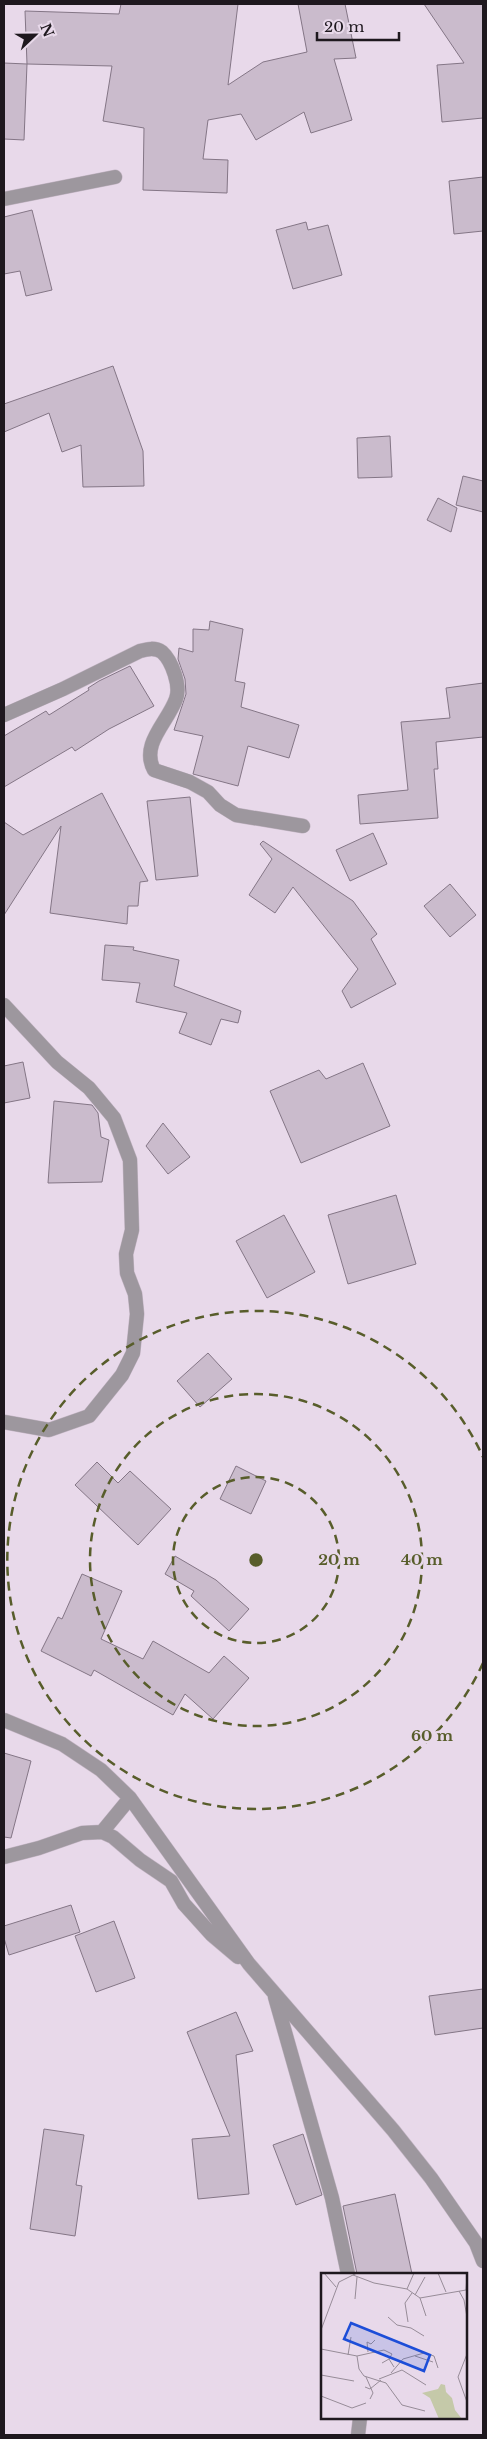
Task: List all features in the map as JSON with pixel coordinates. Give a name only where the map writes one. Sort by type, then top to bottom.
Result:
[{"type":"street","points":[[4,199],[115,177]]},
{"type":"street","points":[[4,715],[63,689],[140,651],[149,648],[161,651],[175,677],[177,698],[153,741],[150,762],[154,770],[190,782],[208,792],[220,805],[236,815],[302,826]]},
{"type":"street","points":[[4,1005],[57,1062],[89,1088],[114,1118],[130,1160],[132,1230],[126,1254],[127,1273],[135,1294],[137,1314],[133,1353],[122,1375],[89,1416],[49,1430],[4,1422]]},
{"type":"street","points":[[4,1720],[62,1744],[101,1770],[130,1798],[249,1964],[431,2178],[476,2243],[483,2261]]},
{"type":"street","points":[[102,1832],[130,1798]]},
{"type":"street","points":[[4,1857],[82,1834],[102,1832],[113,1837],[140,1860],[171,1881],[184,1904],[212,1935],[249,1964]]},
{"type":"street","points":[[273,1992],[332,2198],[348,2273]]},
{"type":"street","points":[[358,2435],[360,2419]]},
{"type":"building","points":[[121,4],[238,4],[228,85],[263,62],[307,52],[298,4],[345,4],[356,58],[334,59],[352,120],[311,133],[304,112],[256,140],[241,114],[208,120],[203,159],[228,160],[227,193],[143,190],[144,128],[103,121],[112,66],[27,64],[25,11],[119,14]]},
{"type":"building","points":[[424,4],[483,4],[483,118],[442,122],[437,65],[464,63]]},
{"type":"building","points":[[4,63],[27,64],[24,140],[4,139]]},
{"type":"building","points":[[483,177],[483,231],[454,234],[449,181]]},
{"type":"building","points":[[32,210],[52,290],[26,296],[20,271],[4,274],[4,217]]},
{"type":"building","points":[[306,222],[308,230],[328,225],[342,275],[293,289],[276,230]]},
{"type":"building","points":[[113,366],[143,451],[144,486],[83,487],[81,445],[62,452],[49,413],[4,432],[4,404]]},
{"type":"building","points":[[390,436],[392,477],[358,478],[357,438]]},
{"type":"building","points":[[463,476],[483,481],[483,512],[456,505]]},
{"type":"building","points":[[438,498],[457,508],[451,532],[427,520]]},
{"type":"building","points":[[210,621],[243,629],[235,681],[245,683],[241,707],[299,725],[289,758],[248,746],[238,786],[193,774],[203,736],[174,730],[186,694],[185,679],[178,659],[179,648],[193,652],[193,629],[209,630]]},
{"type":"building","points":[[130,666],[154,706],[109,729],[75,751],[72,747],[4,787],[4,736],[46,711],[49,715],[89,690],[88,688],[99,681]]},
{"type":"building","points":[[483,683],[483,737],[436,742],[438,769],[434,769],[438,818],[360,824],[358,795],[408,790],[401,722],[450,718],[446,688]]},
{"type":"building","points":[[102,793],[148,881],[140,882],[138,906],[128,906],[127,924],[50,913],[61,826],[4,915],[4,822],[23,835]]},
{"type":"building","points":[[190,797],[198,876],[156,880],[147,801]]},
{"type":"building","points":[[373,833],[387,864],[350,881],[336,850]]},
{"type":"building","points":[[263,841],[353,901],[377,934],[371,939],[396,984],[351,1008],[342,991],[358,969],[293,887],[275,913],[249,895],[272,859],[260,844]]},
{"type":"building","points":[[450,884],[476,915],[450,937],[424,906]]},
{"type":"building","points":[[105,945],[134,947],[133,950],[179,960],[174,986],[241,1011],[238,1023],[221,1019],[211,1045],[179,1033],[187,1013],[136,1002],[140,983],[102,980]]},
{"type":"building","points":[[23,1062],[30,1098],[4,1103],[4,1066]]},
{"type":"building","points":[[363,1063],[390,1126],[301,1163],[270,1091],[319,1070],[326,1079]]},
{"type":"building","points":[[54,1101],[92,1105],[98,1113],[101,1137],[109,1140],[102,1182],[48,1183]]},
{"type":"building","points":[[163,1123],[190,1157],[168,1174],[146,1146]]},
{"type":"building","points":[[396,1195],[416,1264],[348,1284],[328,1215]]},
{"type":"building","points":[[284,1215],[315,1272],[267,1298],[236,1241]]},
{"type":"building","points":[[208,1353],[232,1379],[200,1407],[177,1381]]},
{"type":"building","points":[[97,1462],[118,1483],[130,1471],[171,1509],[138,1545],[75,1485]]},
{"type":"building","points":[[236,1466],[266,1481],[251,1514],[220,1499]]},
{"type":"building","points":[[175,1556],[216,1580],[249,1609],[229,1631],[191,1596],[194,1591],[165,1574]]},
{"type":"building","points":[[82,1574],[122,1591],[101,1639],[143,1659],[153,1641],[209,1673],[224,1656],[249,1678],[213,1719],[185,1694],[173,1715],[94,1670],[91,1676],[41,1651],[58,1617],[62,1619]]},
{"type":"building","points":[[4,1753],[31,1761],[11,1838],[4,1837]]},
{"type":"building","points":[[71,1905],[80,1932],[9,1955],[4,1938],[4,1926]]},
{"type":"building","points":[[114,1921],[135,1978],[96,1992],[75,1936]]},
{"type":"building","points":[[483,1989],[483,2028],[435,2035],[429,1996]]},
{"type":"building","points":[[236,2012],[253,2051],[236,2055],[249,2194],[198,2199],[192,2139],[230,2136],[187,2032]]},
{"type":"building","points":[[44,2129],[84,2135],[76,2185],[82,2186],[75,2236],[30,2229]]},
{"type":"building","points":[[303,2134],[322,2195],[296,2205],[273,2145]]},
{"type":"building","points":[[395,2194],[412,2273],[357,2273],[343,2206]]}]
